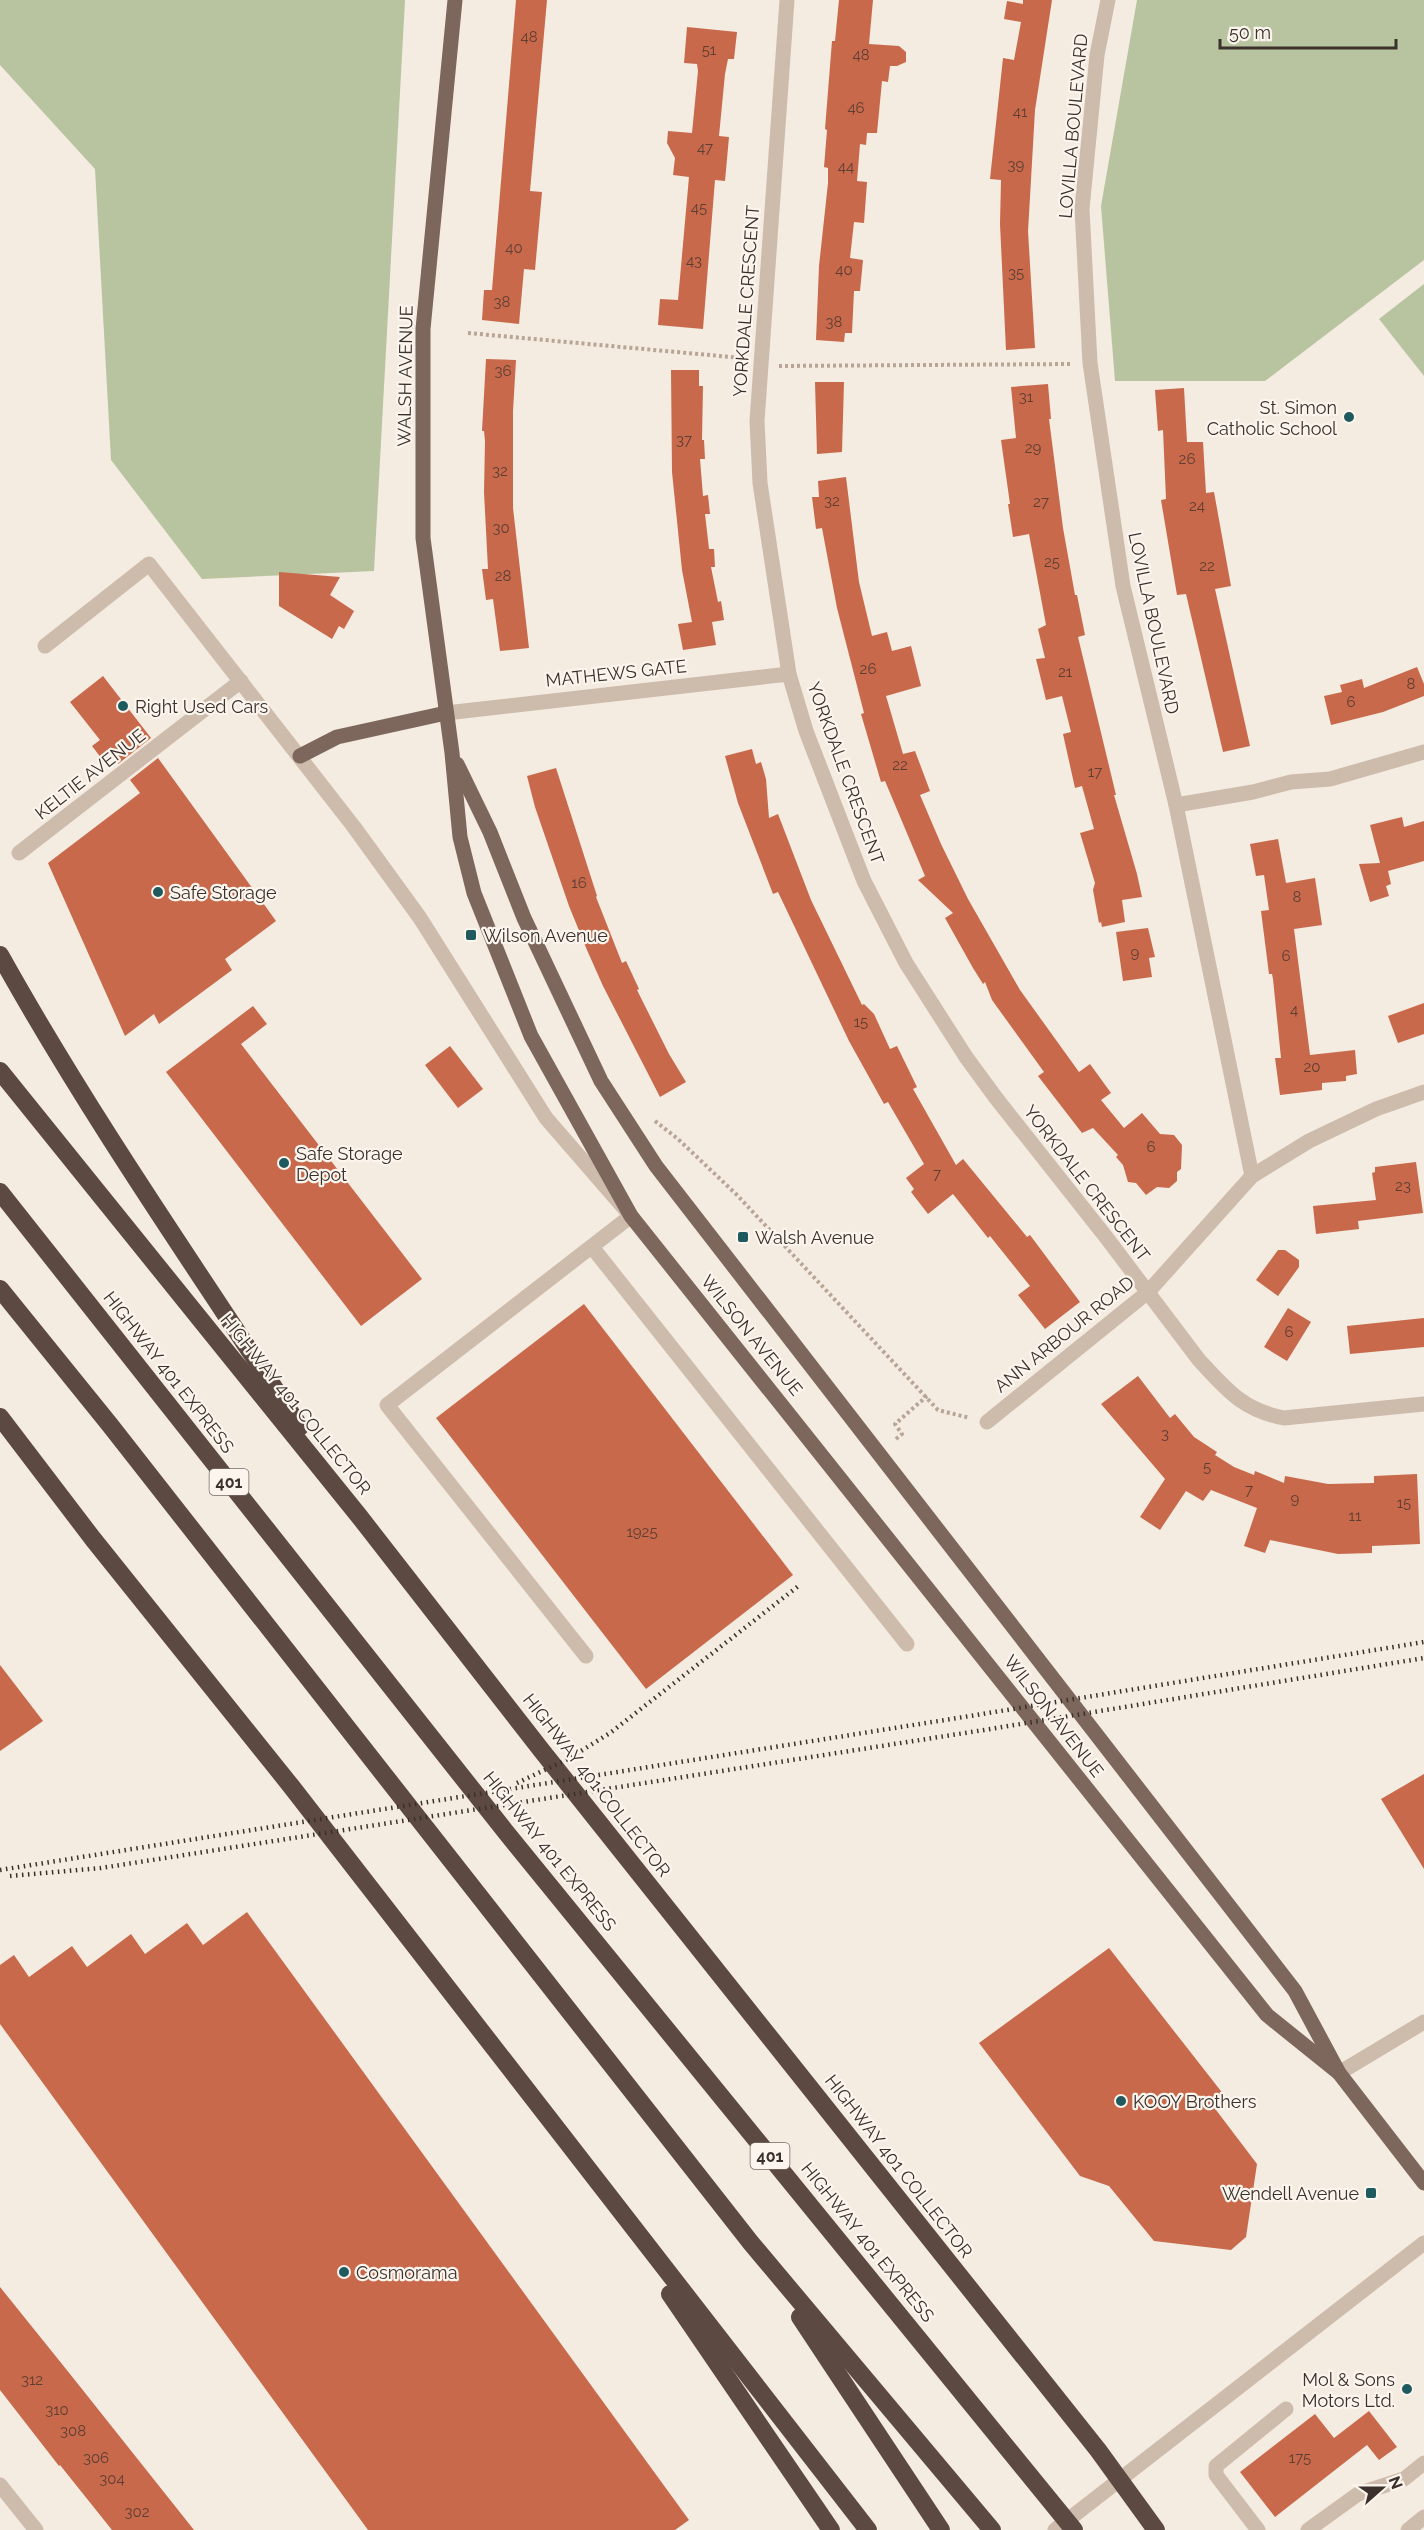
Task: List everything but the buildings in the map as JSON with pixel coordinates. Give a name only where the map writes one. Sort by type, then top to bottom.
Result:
[{"type":"highway","points":[[0,955],[37,1021],[132,1172],[359,1516]]},
{"type":"highway","name":"HIGHWAY 401 COLLECTOR","points":[[0,1071],[359,1516],[542,1751],[1098,2450],[1156,2530]]},
{"type":"highway","name":"HIGHWAY 401 EXPRESS","points":[[0,1192],[505,1831],[1074,2530]]},
{"type":"highway","points":[[0,1289],[110,1425],[751,2243],[992,2530]]},
{"type":"highway","points":[[0,1417],[93,1539],[291,1786],[868,2530]]},
{"type":"highway","points":[[587,2170],[831,2530]]},
{"type":"highway","points":[[751,2243],[941,2530]]},
{"type":"main road","name":"WALSH AVENUE","points":[[456,0],[423,341],[423,538],[452,753],[460,837],[474,893],[531,1036],[631,1216]]},
{"type":"main road","points":[[300,756],[337,737],[446,713]]},
{"type":"main road","name":"WALSH AVENUE","points":[[452,753],[490,832],[524,918],[601,1081],[656,1166]]},
{"type":"main road","name":"WILSON AVENUE","points":[[656,1166],[1295,1991],[1339,2073],[1422,2176]]},
{"type":"main road","name":"WILSON AVENUE","points":[[631,1216],[1267,2015],[1339,2073]]},
{"type":"street","name":"YORKDALE CRESCENT","points":[[787,0],[760,363],[757,421],[760,483],[789,674],[806,731],[864,881],[906,963],[966,1057],[1199,1360],[1230,1393],[1246,1406],[1263,1414],[1284,1418],[1424,1404]]},
{"type":"street","name":"LOVILLA BOULEVARD","points":[[1108,0],[1097,55],[1082,209],[1089,363],[1123,586],[1176,805],[1252,1176]]},
{"type":"street","name":"WILSON AVENUE","points":[[45,646],[149,564],[300,756],[420,918],[546,1118],[631,1216]]},
{"type":"street","name":"MATHEWS GATE","points":[[446,713],[789,674]]},
{"type":"street","name":"KELTIE AVENUE","points":[[19,853],[241,681]]},
{"type":"street","points":[[1176,805],[1253,792],[1291,782],[1330,779],[1424,752]]},
{"type":"street","name":"ANN ARBOUR ROAD","points":[[987,1422],[1148,1292],[1252,1176],[1309,1141],[1376,1109],[1424,1092]]},
{"type":"street","points":[[586,1656],[387,1405],[631,1216]]},
{"type":"street","points":[[592,1247],[907,1644]]},
{"type":"street","points":[[1339,2073],[1424,2022]]},
{"type":"street","points":[[1055,2530],[1424,2243]]},
{"type":"street","points":[[1258,2530],[1216,2475],[1216,2466],[1286,2409]]},
{"type":"street","points":[[1308,2530],[1358,2494],[1404,2479],[1424,2463]]},
{"type":"street","points":[[0,2485],[36,2530]]},
{"type":"street","points":[[1408,2530],[1424,2517]]},
{"type":"path","points":[[468,333],[760,363],[1089,363]]},
{"type":"path","points":[[655,1121],[678,1139],[737,1196],[938,1410],[987,1422]]},
{"type":"path","points":[[896,1439],[902,1434],[895,1424],[927,1396]]},
{"type":"green space","points":[[0,0],[405,0],[374,571],[202,579],[111,460],[95,169],[0,65]]},
{"type":"green space","points":[[1137,0],[1424,0],[1424,260],[1265,381],[1115,381],[1101,206]]},
{"type":"green space","points":[[1424,284],[1424,376],[1379,319]]},
{"type":"railway","points":[[517,1783],[568,1759],[610,1733],[801,1584]]},
{"type":"railway","points":[[0,1870],[1424,1642]]},
{"type":"railway","points":[[10,1876],[101,1868],[984,1730],[1424,1658]]},
{"type":"place","name":"St. Simon Catholic School","points":[[1349,417]]},
{"type":"place","name":"Right Used Cars","points":[[123,706]]},
{"type":"place","name":"Safe Storage","points":[[158,892]]},
{"type":"place","name":"Wilson Avenue","points":[[471,935]]},
{"type":"place","name":"Safe Storage Depot","points":[[284,1163]]},
{"type":"place","name":"Walsh Avenue","points":[[743,1237]]},
{"type":"place","name":"KOOY Brothers","points":[[1121,2101]]},
{"type":"place","name":"Wendell Avenue","points":[[1371,2193]]},
{"type":"place","name":"Cosmorama","points":[[344,2272]]},
{"type":"place","name":"Mol & Sons Motors Ltd.","points":[[1407,2389]]}]
